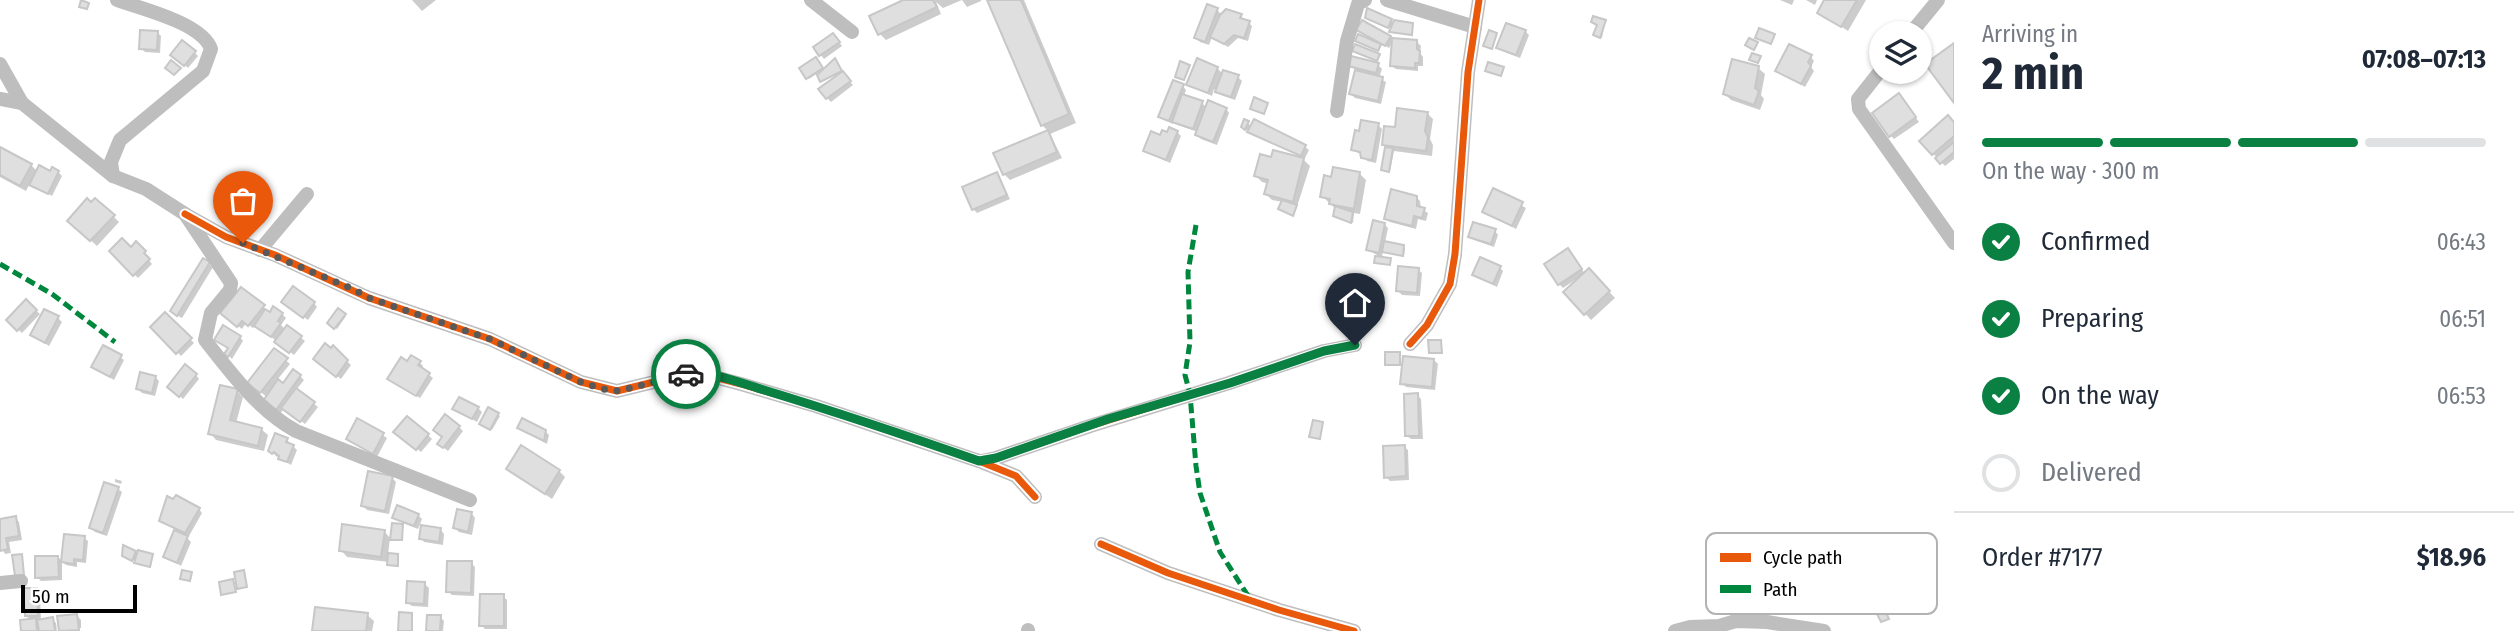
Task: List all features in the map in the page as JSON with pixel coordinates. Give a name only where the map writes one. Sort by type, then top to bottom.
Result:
[{"type":"street","points":[[113,176],[111,162],[120,140],[203,71],[211,49],[203,35],[177,22],[117,0]]},
{"type":"street","points":[[811,0],[852,32]]},
{"type":"street","points":[[1338,111],[1347,41],[1358,4],[1365,0]]},
{"type":"street","points":[[1387,0],[1475,27]]},
{"type":"street","points":[[1410,344],[1433,317],[1450,285],[1455,254],[1468,72],[1479,0]]},
{"type":"street","points":[[1921,21],[1938,0]]},
{"type":"street","points":[[0,64],[22,103],[113,176],[146,189],[226,237],[369,298],[490,339],[581,382],[603,389],[618,391],[695,372],[816,406],[1016,476],[1035,497]]},
{"type":"street","points":[[1870,84],[1858,99],[1859,109],[1954,243]]},
{"type":"street","points":[[0,99],[22,103]]},
{"type":"street","points":[[260,250],[307,194]]},
{"type":"street","points":[[186,214],[231,283],[230,290],[211,313],[205,340],[267,412],[296,431],[470,500]]},
{"type":"street","points":[[979,461],[996,458],[1324,351],[1355,345]]},
{"type":"street","points":[[1101,544],[1168,573],[1279,610],[1354,631]]},
{"type":"street","points":[[0,583],[21,581]]},
{"type":"street","points":[[1675,631],[1690,626],[1719,626],[1735,621],[1768,622],[1824,631]]},
{"type":"building","points":[[81,0],[89,3],[87,9],[79,7]]},
{"type":"building","points":[[903,0],[933,0],[937,7],[878,35],[869,16]]},
{"type":"building","points":[[987,0],[1021,0],[1069,114],[1041,126]]},
{"type":"building","points":[[1824,0],[1857,0],[1841,27],[1817,13]]},
{"type":"building","points":[[1207,4],[1218,8],[1205,42],[1194,38]]},
{"type":"building","points":[[1367,8],[1392,19],[1388,28],[1365,18]]},
{"type":"building","points":[[1226,9],[1242,14],[1240,18],[1250,21],[1244,38],[1234,35],[1224,44],[1210,37],[1220,15]]},
{"type":"building","points":[[1593,16],[1606,20],[1600,38],[1593,35],[1597,25],[1591,22]]},
{"type":"building","points":[[1362,20],[1391,36],[1385,46],[1356,30]]},
{"type":"building","points":[[1394,20],[1413,23],[1412,35],[1389,32]]},
{"type":"building","points":[[1506,23],[1526,30],[1516,55],[1496,48]]},
{"type":"building","points":[[1759,28],[1775,34],[1771,44],[1755,38]]},
{"type":"building","points":[[140,30],[158,31],[157,50],[139,49]]},
{"type":"building","points":[[1489,30],[1497,33],[1492,49],[1483,46]]},
{"type":"building","points":[[833,33],[840,42],[819,56],[813,47]]},
{"type":"building","points":[[1358,34],[1381,44],[1378,51],[1355,41]]},
{"type":"building","points":[[1392,38],[1417,40],[1417,49],[1420,51],[1419,63],[1415,63],[1415,68],[1390,66]]},
{"type":"building","points":[[1749,38],[1758,42],[1754,50],[1745,45]]},
{"type":"building","points":[[182,40],[196,51],[184,66],[170,55]]},
{"type":"building","points":[[1954,43],[1954,103],[1932,73],[1932,59]]},
{"type":"building","points":[[1355,44],[1380,54],[1377,61],[1352,51]]},
{"type":"building","points":[[1789,44],[1812,55],[1808,62],[1811,66],[1801,84],[1775,71]]},
{"type":"building","points":[[1752,53],[1761,56],[1758,63],[1749,60]]},
{"type":"building","points":[[1351,56],[1379,63],[1376,73],[1348,66]]},
{"type":"building","points":[[816,57],[823,68],[806,79],[799,68]]},
{"type":"building","points":[[835,58],[842,71],[820,82],[817,75]]},
{"type":"building","points":[[1197,58],[1218,67],[1208,93],[1186,85]]},
{"type":"building","points":[[1732,59],[1759,66],[1755,88],[1759,91],[1754,105],[1723,94]]},
{"type":"building","points":[[171,60],[181,68],[174,75],[165,68]]},
{"type":"building","points":[[1180,61],[1190,65],[1184,80],[1175,77]]},
{"type":"building","points":[[1488,62],[1504,67],[1501,76],[1485,71]]},
{"type":"building","points":[[1223,70],[1239,75],[1231,97],[1215,92]]},
{"type":"building","points":[[1355,70],[1383,77],[1378,101],[1349,94]]},
{"type":"building","points":[[843,71],[851,81],[826,99],[818,89]]},
{"type":"building","points":[[1173,80],[1184,84],[1169,121],[1158,117]]},
{"type":"building","points":[[1899,93],[1916,117],[1889,137],[1872,113]]},
{"type":"building","points":[[1182,94],[1203,101],[1193,129],[1172,122]]},
{"type":"building","points":[[1254,97],[1268,103],[1264,114],[1250,109]]},
{"type":"building","points":[[1208,100],[1227,108],[1213,142],[1195,135]]},
{"type":"building","points":[[1397,108],[1428,112],[1426,151],[1382,145],[1384,126],[1395,127]]},
{"type":"building","points":[[1948,115],[1954,122],[1954,136],[1932,155],[1919,141]]},
{"type":"building","points":[[1244,119],[1249,121],[1245,130],[1241,127]]},
{"type":"building","points":[[1254,119],[1306,145],[1301,156],[1247,132]]},
{"type":"building","points":[[1361,120],[1379,123],[1372,160],[1361,158],[1360,152],[1351,150],[1355,130],[1359,131]]},
{"type":"building","points":[[1169,127],[1178,131],[1166,160],[1143,151],[1151,131],[1160,135],[1162,130],[1167,132]]},
{"type":"building","points":[[1048,130],[1057,152],[1003,175],[993,153]]},
{"type":"building","points":[[1954,142],[1954,152],[1940,164],[1935,158]]},
{"type":"building","points":[[0,147],[32,164],[20,186],[0,175]]},
{"type":"building","points":[[1385,147],[1393,148],[1389,172],[1381,170]]},
{"type":"building","points":[[1273,150],[1304,158],[1293,202],[1264,194],[1268,180],[1254,176],[1260,154],[1271,157]]},
{"type":"building","points":[[39,165],[50,171],[52,167],[59,171],[48,194],[29,185]]},
{"type":"building","points":[[1333,167],[1360,172],[1354,209],[1329,204],[1330,199],[1320,197],[1324,175],[1331,177]]},
{"type":"building","points":[[997,172],[1007,195],[972,210],[962,187]]},
{"type":"building","points":[[1493,188],[1523,202],[1512,226],[1482,212]]},
{"type":"building","points":[[1391,189],[1417,196],[1417,206],[1425,208],[1422,218],[1414,216],[1412,226],[1384,219]]},
{"type":"building","points":[[87,198],[91,202],[95,198],[115,215],[90,241],[67,221]]},
{"type":"building","points":[[1282,200],[1297,205],[1293,216],[1278,209]]},
{"type":"building","points":[[1335,206],[1353,212],[1351,223],[1333,216]]},
{"type":"building","points":[[1373,220],[1385,223],[1379,253],[1366,250]]},
{"type":"building","points":[[1473,222],[1496,229],[1491,244],[1468,237]]},
{"type":"building","points":[[122,238],[131,247],[136,241],[150,259],[133,276],[109,251]]},
{"type":"building","points":[[1384,241],[1404,245],[1403,256],[1382,252]]},
{"type":"building","points":[[1568,248],[1582,269],[1558,285],[1544,264]]},
{"type":"building","points":[[1375,256],[1391,258],[1390,265],[1374,263]]},
{"type":"building","points":[[1480,257],[1501,266],[1493,284],[1472,275]]},
{"type":"building","points":[[203,258],[210,262],[177,316],[170,311]]},
{"type":"building","points":[[1398,266],[1419,268],[1417,293],[1396,291]]},
{"type":"building","points":[[1589,268],[1610,291],[1584,315],[1563,292]]},
{"type":"building","points":[[293,286],[315,302],[303,318],[281,302]]},
{"type":"building","points":[[241,287],[265,305],[248,326],[242,321],[237,327],[220,313]]},
{"type":"building","points":[[26,299],[37,310],[17,331],[6,320]]},
{"type":"building","points":[[273,306],[283,313],[278,321],[281,323],[271,337],[254,326],[265,309],[270,312]]},
{"type":"building","points":[[338,308],[346,314],[334,329],[327,323]]},
{"type":"building","points":[[44,309],[59,316],[45,343],[30,335]]},
{"type":"building","points":[[165,312],[192,338],[176,354],[150,327]]},
{"type":"building","points":[[223,325],[241,336],[228,357],[224,354],[228,348],[214,340]]},
{"type":"building","points":[[287,325],[302,336],[289,353],[274,342]]},
{"type":"building","points":[[1428,340],[1441,340],[1442,353],[1429,353]]},
{"type":"building","points":[[325,343],[331,348],[333,345],[348,360],[336,377],[313,359]]},
{"type":"building","points":[[103,345],[122,355],[110,377],[91,367]]},
{"type":"building","points":[[274,348],[288,358],[260,393],[247,383]]},
{"type":"building","points":[[1385,352],[1400,352],[1400,365],[1385,365]]},
{"type":"building","points":[[411,355],[421,361],[418,365],[430,373],[416,396],[387,379],[401,357],[407,361]]},
{"type":"building","points":[[1403,356],[1434,359],[1432,387],[1400,384]]},
{"type":"building","points":[[185,364],[197,374],[179,397],[167,387]]},
{"type":"building","points":[[293,369],[301,375],[276,410],[263,401],[278,379],[283,383]]},
{"type":"building","points":[[140,372],[156,376],[152,393],[136,389]]},
{"type":"building","points":[[220,385],[238,389],[230,420],[262,428],[258,446],[208,434]]},
{"type":"building","points":[[296,388],[315,402],[300,422],[281,408]]},
{"type":"building","points":[[1418,393],[1419,436],[1405,436],[1404,394]]},
{"type":"building","points":[[459,397],[479,407],[472,419],[452,409]]},
{"type":"building","points":[[488,407],[499,413],[490,430],[479,424]]},
{"type":"building","points":[[445,414],[460,426],[443,448],[437,444],[442,437],[433,430]]},
{"type":"building","points":[[407,416],[429,434],[416,450],[393,432]]},
{"type":"building","points":[[357,418],[384,433],[373,454],[346,439]]},
{"type":"building","points":[[522,418],[546,430],[544,441],[517,428]]},
{"type":"building","points":[[1313,420],[1323,422],[1320,439],[1309,437]]},
{"type":"building","points":[[275,433],[288,438],[286,442],[294,445],[287,462],[278,459],[279,456],[274,452],[272,454],[268,451]]},
{"type":"building","points":[[521,445],[560,470],[545,494],[506,469]]},
{"type":"building","points":[[1405,445],[1406,476],[1384,478],[1383,446]]},
{"type":"building","points":[[368,471],[393,476],[385,511],[361,506]]},
{"type":"building","points":[[104,482],[119,487],[103,533],[89,528]]},
{"type":"building","points":[[176,495],[200,508],[185,533],[159,521],[167,496],[173,499]]},
{"type":"building","points":[[397,505],[419,514],[414,526],[392,518]]},
{"type":"building","points":[[457,509],[472,512],[468,532],[453,528]]},
{"type":"building","points":[[16,516],[19,536],[6,538],[8,549],[0,551],[0,519]]},
{"type":"building","points":[[392,523],[403,524],[402,540],[390,540]]},
{"type":"building","points":[[342,524],[385,530],[381,557],[339,551]]},
{"type":"building","points":[[421,525],[441,528],[439,542],[419,539]]},
{"type":"building","points":[[174,530],[188,536],[177,563],[163,557]]},
{"type":"building","points":[[64,534],[85,536],[83,560],[74,559],[74,564],[61,562]]},
{"type":"building","points":[[123,545],[136,551],[132,561],[122,556]]},
{"type":"building","points":[[138,550],[153,554],[150,567],[134,563]]},
{"type":"building","points":[[388,553],[398,554],[398,566],[387,565]]},
{"type":"building","points":[[22,554],[24,575],[15,576],[12,555]]},
{"type":"building","points":[[35,556],[58,556],[59,577],[35,578]]},
{"type":"building","points":[[447,561],[472,561],[471,593],[446,592]]},
{"type":"building","points":[[182,570],[192,572],[190,581],[180,579]]},
{"type":"building","points":[[244,570],[247,587],[237,589],[234,572]]},
{"type":"building","points":[[233,579],[236,592],[221,595],[219,582]]},
{"type":"building","points":[[407,581],[425,582],[424,604],[406,603]]},
{"type":"building","points":[[23,588],[37,588],[38,616],[25,616]]},
{"type":"building","points":[[480,594],[504,594],[504,626],[479,626]]},
{"type":"building","points":[[315,607],[368,613],[366,631],[312,631]]},
{"type":"building","points":[[399,612],[412,613],[412,631],[398,631]]},
{"type":"building","points":[[77,614],[79,630],[59,631],[57,616]]},
{"type":"building","points":[[1877,614],[1887,614],[1889,619],[1881,622]]},
{"type":"building","points":[[427,615],[441,615],[440,631],[426,631]]},
{"type":"building","points":[[53,617],[55,631],[39,631],[37,620]]},
{"type":"building","points":[[36,618],[37,631],[21,631],[20,620]]},
{"type":"marked path","points":[[1196,225],[1188,272],[1190,342],[1185,375],[1190,394],[1196,466],[1200,493],[1220,552],[1250,599]]},
{"type":"marked path","points":[[0,264],[52,294],[115,342]]},
{"type":"cycle path","points":[[1410,344],[1427,325],[1450,284],[1455,254],[1468,72],[1479,0]]},
{"type":"cycle path","points":[[185,214],[226,237],[275,255],[369,298],[490,339],[581,382],[617,391],[695,372],[816,406],[979,461],[1016,476],[1035,497]]},
{"type":"cycle path","points":[[979,461],[996,458],[1324,351],[1355,345]]},
{"type":"cycle path","points":[[1101,544],[1168,573],[1279,610],[1354,631]]},
{"type":"way so far","points":[[243,243],[369,298],[490,339],[581,382],[603,389],[618,391],[686,374]]},
{"type":"route","points":[[686,374],[695,372],[741,384],[979,461],[996,458],[1108,419],[1230,383],[1324,351],[1355,345]]}]
